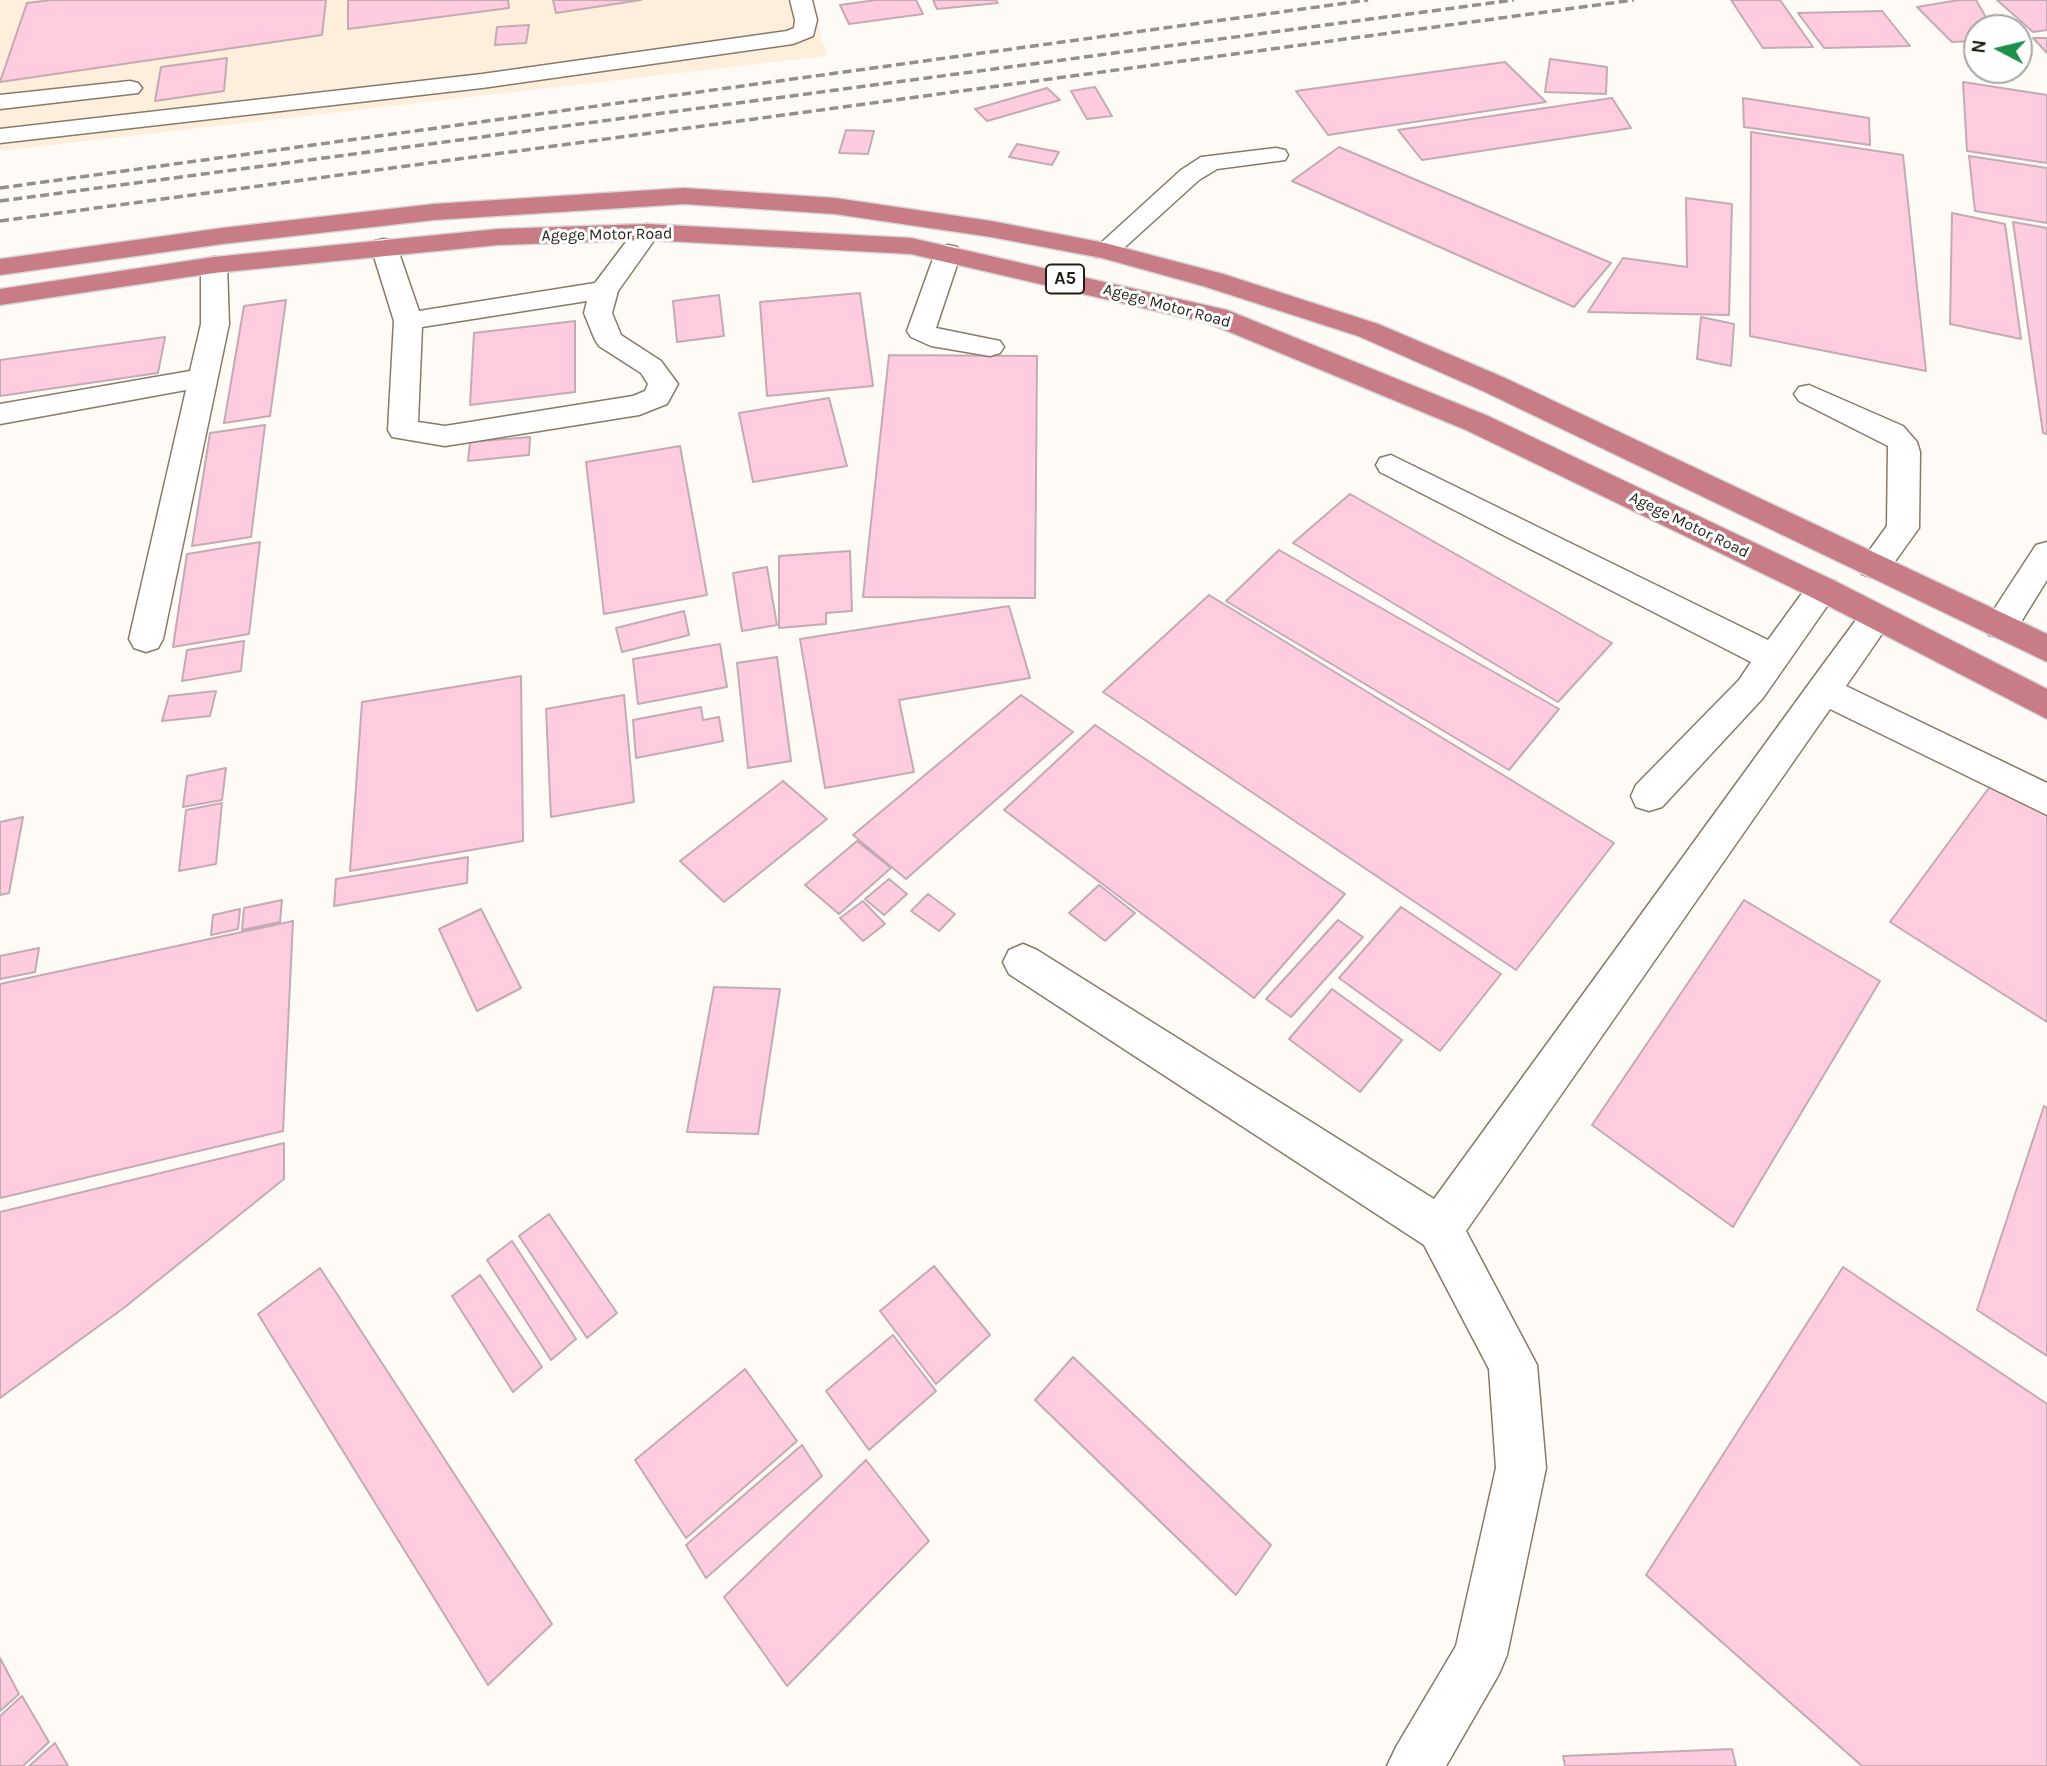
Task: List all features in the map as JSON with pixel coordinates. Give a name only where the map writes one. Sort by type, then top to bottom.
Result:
[{"type":"highway","name":"Agege Motor Road","points":[[0,267],[222,236],[434,212],[684,196],[835,206],[991,229],[1105,251],[1213,280],[1368,330],[1508,391],[2047,649]]},
{"type":"highway","name":"Agege Motor Road","points":[[0,297],[214,265],[498,237],[647,232],[911,246],[948,253],[1217,316],[1477,423],[1823,589],[2047,705]]},
{"type":"street","points":[[0,136],[482,81],[793,37],[805,32],[806,20],[801,0]]},
{"type":"street","points":[[0,102],[130,88]]},
{"type":"street","points":[[1105,251],[1190,175],[1210,162],[1276,155]]},
{"type":"street","points":[[384,247],[408,321],[403,429],[445,436],[639,405],[657,397],[663,384],[651,368],[610,340],[598,313],[604,290],[647,232]]},
{"type":"street","points":[[948,253],[921,331],[931,337],[990,347]]},
{"type":"street","points":[[146,639],[215,324],[214,265]]},
{"type":"street","points":[[408,321],[604,290]]},
{"type":"street","points":[[0,414],[204,378]]},
{"type":"street","points":[[1809,394],[1892,433],[1902,442],[1905,452],[1903,528],[1874,566]]},
{"type":"street","points":[[1391,465],[1773,658]]},
{"type":"street","points":[[2001,626],[2047,553]]},
{"type":"street","points":[[1649,796],[1751,690],[1823,589]]},
{"type":"street","points":[[1440,1229],[1876,618]]},
{"type":"street","points":[[1824,690],[2047,800]]},
{"type":"street","points":[[1023,962],[1440,1229],[1513,1365],[1521,1468],[1480,1654],[1415,1766]]},
{"type":"shaded area","points":[[0,0],[810,0],[827,56],[0,151]]},
{"type":"building","points":[[51,0],[326,0],[322,35],[0,82],[27,3]]},
{"type":"building","points":[[348,0],[508,0],[509,8],[348,29]]},
{"type":"building","points":[[553,0],[641,0],[556,13]]},
{"type":"building","points":[[876,0],[916,0],[923,14],[849,24],[840,5]]},
{"type":"building","points":[[933,0],[996,0],[998,3],[937,9]]},
{"type":"building","points":[[1731,0],[1780,0],[1813,47],[1763,48]]},
{"type":"building","points":[[1976,0],[1984,14],[1963,14],[1963,42],[1952,42],[1917,7]]},
{"type":"building","points":[[1997,0],[2047,0],[2047,30],[2033,32],[2033,14],[2013,14]]},
{"type":"building","points":[[1882,11],[1910,46],[1824,48],[1798,13]]},
{"type":"building","points":[[529,25],[526,43],[495,45],[497,27]]},
{"type":"building","points":[[2033,38],[2047,38],[2047,53]]},
{"type":"building","points":[[227,58],[224,91],[155,101],[161,67]]},
{"type":"building","points":[[1550,59],[1607,67],[1606,94],[1545,92]]},
{"type":"building","points":[[1505,62],[1546,102],[1328,135],[1296,91]]},
{"type":"building","points":[[1963,84],[2047,95],[2047,163],[1967,151]]},
{"type":"building","points":[[1095,87],[1112,116],[1087,119],[1071,91]]},
{"type":"building","points":[[1047,88],[1060,100],[987,121],[975,109]]},
{"type":"building","points":[[1612,98],[1631,128],[1422,160],[1398,130]]},
{"type":"building","points":[[1743,98],[1869,118],[1870,145],[1744,127]]},
{"type":"building","points":[[846,130],[874,131],[868,154],[839,153]]},
{"type":"building","points":[[1751,132],[1903,155],[1926,371],[1750,336]]},
{"type":"building","points":[[1017,144],[1059,152],[1052,165],[1009,157]]},
{"type":"building","points":[[1339,147],[1611,263],[1574,307],[1292,181]]},
{"type":"building","points":[[1969,156],[2047,168],[2047,223],[1975,211]]},
{"type":"building","points":[[1686,198],[1732,204],[1729,315],[1588,312],[1623,258],[1687,267]]},
{"type":"building","points":[[1952,213],[2005,224],[2021,339],[1950,324]]},
{"type":"building","points":[[2013,222],[2047,228],[2047,434],[2043,433]]},
{"type":"building","points":[[860,293],[873,386],[767,396],[760,302]]},
{"type":"building","points":[[719,295],[724,336],[677,342],[673,301]]},
{"type":"building","points":[[286,300],[270,416],[224,423],[244,306]]},
{"type":"building","points":[[1701,317],[1734,324],[1731,366],[1697,359]]},
{"type":"building","points":[[575,321],[575,392],[470,405],[474,333]]},
{"type":"building","points":[[165,337],[158,373],[0,396],[0,360]]},
{"type":"building","points":[[889,355],[1037,356],[1035,598],[863,597]]},
{"type":"building","points":[[829,398],[847,466],[753,482],[739,413]]},
{"type":"building","points":[[265,425],[251,537],[192,546],[210,433]]},
{"type":"building","points":[[530,437],[529,455],[468,461],[470,442]]},
{"type":"building","points":[[680,446],[707,595],[604,614],[586,462]]},
{"type":"building","points":[[1350,494],[1612,643],[1558,702],[1293,543]]},
{"type":"building","points":[[260,542],[249,634],[173,647],[187,554]]},
{"type":"building","points":[[1279,550],[1559,709],[1509,770],[1226,601]]},
{"type":"building","points":[[850,551],[852,611],[826,613],[826,624],[779,628],[779,556]]},
{"type":"building","points":[[767,567],[777,625],[742,631],[733,573]]},
{"type":"building","points":[[1209,595],[1614,843],[1516,970],[1103,692]]},
{"type":"building","points":[[1009,606],[1030,678],[899,700],[914,772],[825,788],[800,639]]},
{"type":"building","points":[[684,611],[689,635],[622,652],[616,628]]},
{"type":"building","points":[[244,641],[241,671],[182,681],[187,650]]},
{"type":"building","points":[[720,644],[727,687],[638,704],[633,659]]},
{"type":"building","points":[[777,657],[791,761],[748,768],[737,663]]},
{"type":"building","points":[[521,676],[523,841],[350,871],[362,702]]},
{"type":"building","points":[[216,691],[210,716],[162,721],[169,696]]},
{"type":"building","points":[[624,695],[634,802],[551,817],[546,709]]},
{"type":"building","points":[[1021,695],[1073,732],[906,879],[853,835]]},
{"type":"building","points":[[701,707],[703,720],[719,717],[723,741],[636,758],[633,720]]},
{"type":"building","points":[[1095,725],[1345,894],[1254,998],[1004,810]]},
{"type":"building","points":[[226,768],[222,800],[183,807],[187,776]]},
{"type":"building","points":[[783,781],[827,819],[724,902],[680,861]]},
{"type":"building","points":[[1994,781],[2047,809],[2047,1022],[1890,922]]},
{"type":"building","points":[[222,803],[216,864],[179,871],[186,810]]},
{"type":"building","points":[[23,817],[9,893],[0,895],[0,822]]},
{"type":"building","points":[[857,841],[891,868],[839,914],[805,885]]},
{"type":"building","points":[[468,857],[467,883],[334,906],[336,879]]},
{"type":"building","points":[[889,879],[907,894],[884,915],[865,899]]},
{"type":"building","points":[[1099,885],[1135,913],[1105,941],[1069,913]]},
{"type":"building","points":[[928,894],[955,914],[939,931],[911,911]]},
{"type":"building","points":[[282,900],[280,922],[242,930],[244,908]]},
{"type":"building","points":[[1744,900],[1880,981],[1733,1227],[1592,1125]]},
{"type":"building","points":[[863,901],[885,924],[863,941],[840,918]]},
{"type":"building","points":[[1401,907],[1501,974],[1440,1051],[1339,978]]},
{"type":"building","points":[[240,909],[238,929],[211,935],[213,915]]},
{"type":"building","points":[[481,909],[521,988],[477,1011],[439,929]]},
{"type":"building","points":[[1338,920],[1363,937],[1291,1017],[1266,999]]},
{"type":"building","points":[[293,921],[283,1131],[0,1198],[0,984]]},
{"type":"building","points":[[39,948],[35,972],[0,979],[0,956]]},
{"type":"building","points":[[714,987],[780,989],[758,1134],[687,1132]]},
{"type":"building","points":[[1332,989],[1402,1040],[1360,1092],[1289,1039]]},
{"type":"building","points":[[2044,1106],[2047,1108],[2047,1356],[1977,1310]]},
{"type":"building","points":[[284,1143],[284,1179],[125,1307],[0,1398],[0,1212]]},
{"type":"building","points":[[549,1214],[617,1313],[587,1338],[519,1236]]},
{"type":"building","points":[[512,1241],[576,1339],[551,1360],[487,1260]]},
{"type":"building","points":[[934,1266],[990,1335],[936,1384],[880,1311]]},
{"type":"building","points":[[1843,1267],[2047,1404],[2047,1766],[1862,1766],[1646,1575]]},
{"type":"building","points":[[320,1268],[552,1624],[488,1685],[258,1314]]},
{"type":"building","points":[[480,1275],[542,1367],[513,1392],[452,1296]]},
{"type":"building","points":[[893,1335],[936,1391],[869,1450],[826,1391]]},
{"type":"building","points":[[1073,1357],[1271,1545],[1236,1595],[1035,1400]]},
{"type":"building","points":[[745,1369],[797,1441],[686,1538],[635,1460]]},
{"type":"building","points":[[802,1445],[822,1476],[706,1578],[686,1545]]},
{"type":"building","points":[[866,1460],[929,1541],[787,1686],[724,1597]]},
{"type":"building","points":[[0,1658],[19,1694],[0,1711]]},
{"type":"building","points":[[22,1696],[49,1742],[23,1766],[0,1766],[0,1716]]},
{"type":"building","points":[[55,1743],[68,1766],[29,1766]]},
{"type":"building","points":[[1732,1749],[1736,1766],[1565,1766],[1563,1756]]},
{"type":"railway","points":[[0,188],[1368,0]]},
{"type":"railway","points":[[0,201],[1514,0]]},
{"type":"railway","points":[[0,221],[1634,0]]}]
